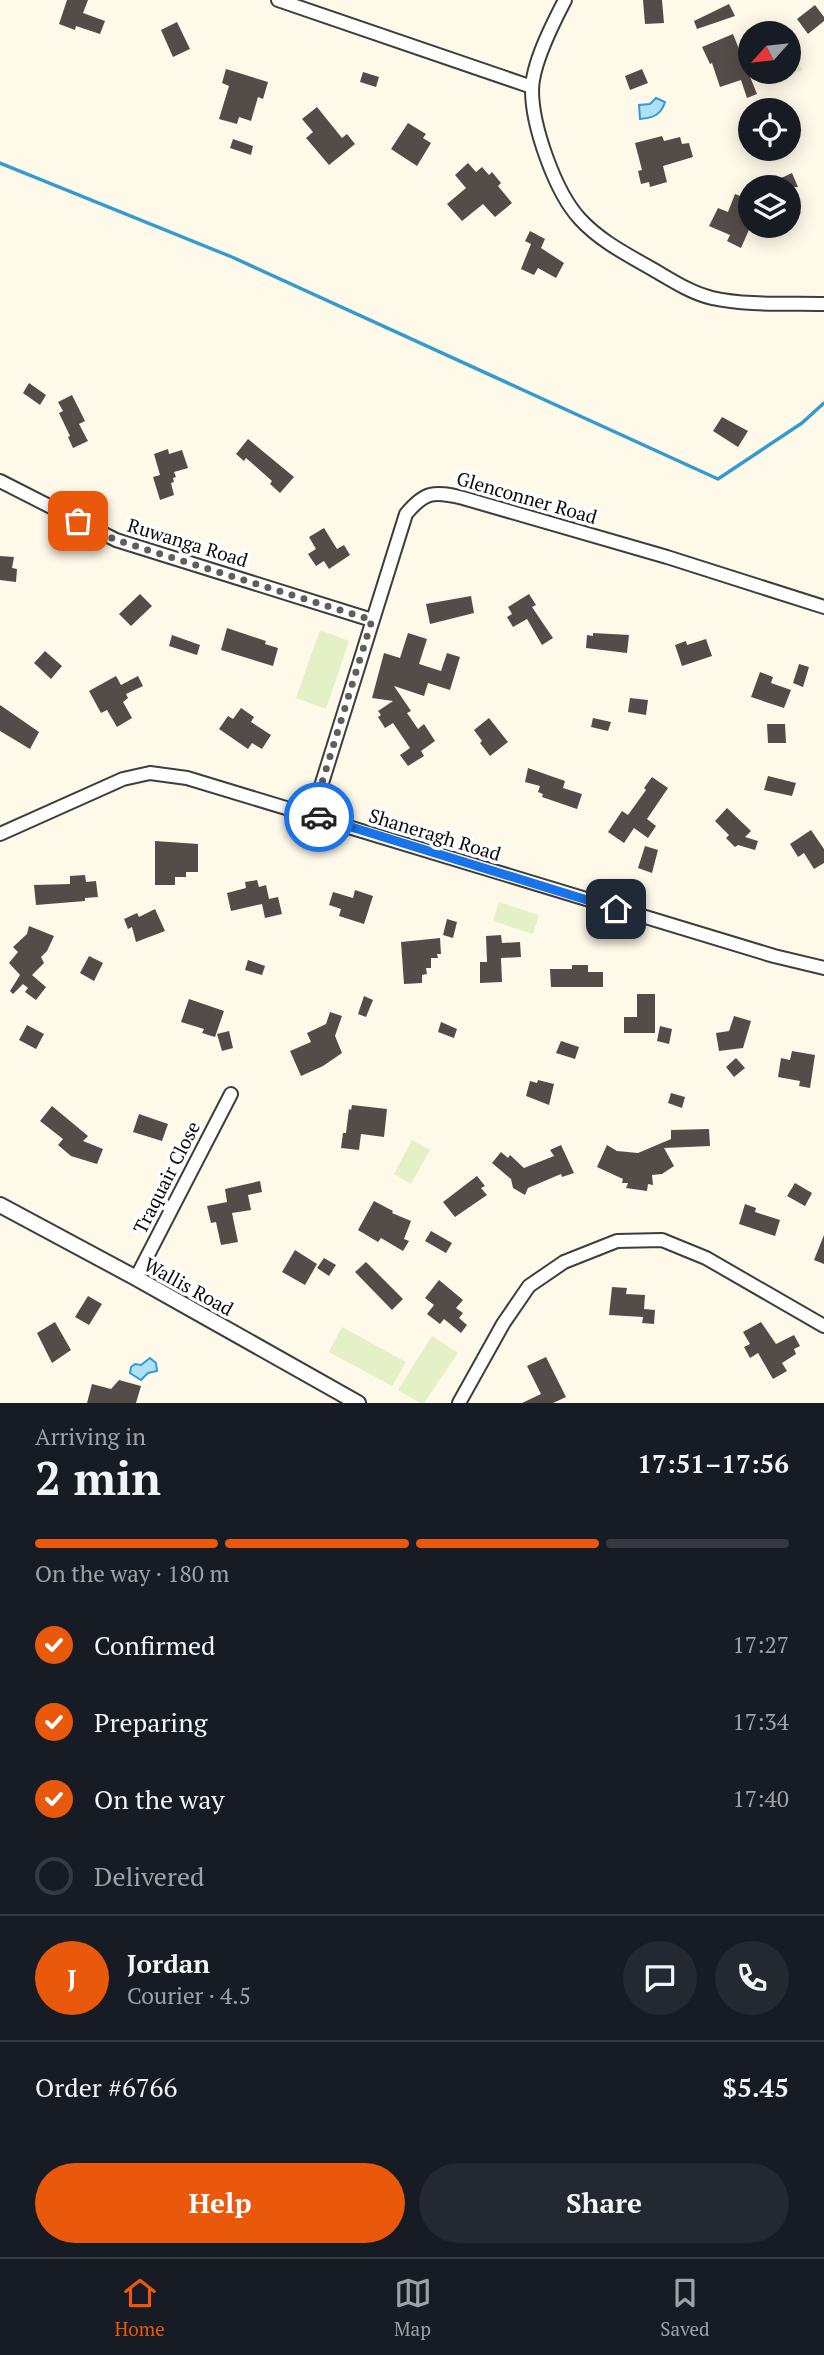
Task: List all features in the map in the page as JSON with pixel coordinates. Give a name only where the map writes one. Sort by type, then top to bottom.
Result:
[{"type":"street","points":[[278,0],[532,87]]},
{"type":"street","points":[[565,0],[546,36],[532,87],[541,136],[563,193],[579,218],[610,245],[687,289],[710,297],[736,301],[824,304]]},
{"type":"street","name":"Ruwanga Road","points":[[0,481],[116,540],[372,620]]},
{"type":"street","name":"Glenconner Road","points":[[312,815],[406,514],[418,499],[432,493],[463,498],[667,557],[824,607]]},
{"type":"street","name":"Shaneragh Road","points":[[0,834],[123,779],[150,773],[187,778],[774,956],[824,968]]},
{"type":"street","name":"Traquair Close","points":[[136,1278],[231,1094]]},
{"type":"street","name":"Wallis Road","points":[[0,1205],[358,1403]]},
{"type":"street","points":[[459,1403],[503,1324],[529,1286],[564,1262],[617,1241],[662,1240],[706,1258],[824,1326]]},
{"type":"green space","points":[[320,630],[349,641],[326,709],[296,698]]},
{"type":"green space","points":[[499,902],[539,915],[533,934],[493,921]]},
{"type":"green space","points":[[412,1140],[430,1150],[411,1184],[394,1174]]},
{"type":"green space","points":[[342,1327],[406,1362],[392,1386],[329,1352]]},
{"type":"green space","points":[[432,1336],[458,1353],[424,1403],[420,1403],[398,1390]]},
{"type":"water","points":[[656,98],[665,102],[659,113],[640,119],[639,105],[650,104]]},
{"type":"water","points":[[150,1358],[156,1363],[157,1371],[148,1373],[141,1380],[130,1373],[135,1364],[141,1365]]},
{"type":"building","points":[[67,0],[88,0],[83,13],[105,21],[100,34],[59,24]]},
{"type":"building","points":[[643,0],[662,0],[664,23],[645,24]]},
{"type":"building","points":[[729,4],[735,16],[697,29],[694,21]]},
{"type":"building","points":[[815,5],[824,21],[808,34],[802,21],[797,19]]},
{"type":"building","points":[[177,22],[190,49],[173,57],[161,30]]},
{"type":"building","points":[[733,34],[738,46],[738,81],[720,87],[712,63],[710,64],[702,47]]},
{"type":"building","points":[[226,69],[268,82],[263,99],[258,97],[251,121],[239,117],[237,124],[219,119],[229,86],[222,83]]},
{"type":"building","points":[[642,69],[648,83],[630,90],[625,76]]},
{"type":"building","points":[[363,72],[379,77],[376,87],[360,82]]},
{"type":"building","points":[[742,84],[753,84],[757,94],[747,98]]},
{"type":"building","points":[[317,107],[342,138],[347,134],[355,144],[329,165],[306,138],[313,132],[302,119]]},
{"type":"building","points":[[408,123],[426,134],[423,138],[431,143],[417,166],[391,149]]},
{"type":"building","points":[[662,136],[664,141],[680,137],[682,144],[689,143],[693,157],[663,166],[667,182],[650,187],[649,182],[641,184],[638,171],[642,170],[635,143]]},
{"type":"building","points":[[233,139],[253,146],[251,155],[230,148]]},
{"type":"building","points":[[468,163],[476,172],[482,167],[489,175],[492,172],[501,183],[498,186],[512,203],[495,217],[483,204],[462,221],[447,204],[466,188],[455,175]]},
{"type":"building","points":[[735,194],[738,195],[738,238],[745,238],[741,248],[727,241],[730,235],[709,226],[718,208],[728,212]]},
{"type":"building","points":[[530,231],[545,239],[541,248],[564,263],[556,278],[538,268],[534,275],[521,269],[531,244],[525,241]]},
{"type":"building","points":[[29,383],[46,395],[40,405],[23,393]]},
{"type":"building","points":[[72,395],[85,421],[79,424],[88,441],[73,448],[59,413],[63,411],[58,402]]},
{"type":"building","points":[[722,417],[748,431],[738,447],[713,431]]},
{"type":"building","points":[[248,439],[294,477],[280,493],[270,484],[272,481],[246,458],[244,461],[236,454]]},
{"type":"building","points":[[168,449],[169,454],[182,450],[188,468],[174,472],[176,477],[171,483],[174,495],[160,500],[153,477],[160,475],[154,454]]},
{"type":"building","points":[[324,528],[337,549],[344,545],[350,555],[329,569],[324,561],[316,566],[308,554],[316,549],[309,537]]},
{"type":"building","points":[[0,556],[14,557],[12,568],[17,569],[16,582],[0,580]]},
{"type":"building","points":[[140,594],[152,606],[131,626],[119,614]]},
{"type":"building","points":[[529,594],[536,605],[532,607],[553,638],[542,645],[527,619],[513,627],[507,617],[512,614],[508,607]]},
{"type":"building","points":[[471,596],[474,613],[430,624],[426,604]]},
{"type":"building","points":[[227,628],[266,641],[265,644],[278,648],[273,666],[221,650]]},
{"type":"building","points":[[408,633],[427,639],[419,664],[441,671],[447,653],[460,657],[450,690],[428,683],[424,696],[394,686],[411,711],[407,713],[418,729],[424,724],[435,741],[421,751],[424,756],[408,766],[400,755],[410,748],[393,723],[385,728],[378,717],[381,715],[378,711],[393,701],[372,698],[384,653],[400,658]]},
{"type":"building","points":[[593,633],[629,635],[627,653],[586,648],[587,635],[593,636]]},
{"type":"building","points":[[172,635],[200,645],[197,655],[169,646]]},
{"type":"building","points":[[706,639],[712,656],[682,666],[675,645],[686,641],[687,645]]},
{"type":"building","points":[[45,651],[62,666],[51,679],[34,663]]},
{"type":"building","points":[[799,664],[809,667],[803,687],[793,683]]},
{"type":"building","points":[[760,672],[773,677],[771,683],[791,690],[784,708],[751,697]]},
{"type":"building","points":[[116,676],[121,685],[138,676],[143,686],[126,694],[128,698],[123,702],[132,718],[117,727],[107,710],[101,713],[89,691]]},
{"type":"building","points":[[630,698],[648,700],[646,715],[628,712]]},
{"type":"building","points":[[0,705],[39,732],[30,749],[0,731]]},
{"type":"building","points":[[241,708],[254,717],[251,722],[271,735],[262,749],[252,743],[248,749],[219,729],[228,716],[233,719]]},
{"type":"building","points":[[489,718],[508,742],[490,756],[474,730]]},
{"type":"building","points":[[593,718],[611,722],[608,731],[591,727]]},
{"type":"building","points":[[767,724],[785,724],[786,743],[768,743]]},
{"type":"building","points":[[528,768],[565,781],[563,788],[582,794],[577,809],[542,797],[543,794],[538,792],[540,786],[525,782]]},
{"type":"building","points":[[768,776],[796,783],[792,796],[764,790]]},
{"type":"building","points":[[652,777],[668,788],[647,819],[656,826],[648,838],[634,828],[624,843],[608,832],[622,811],[628,815]]},
{"type":"building","points":[[727,808],[751,831],[745,837],[758,841],[755,850],[738,845],[735,847],[726,838],[729,835],[715,821]]},
{"type":"building","points":[[811,830],[824,849],[824,863],[814,869],[804,853],[798,857],[790,844]]},
{"type":"building","points":[[155,841],[198,844],[198,872],[186,872],[186,877],[175,877],[175,885],[155,885]]},
{"type":"building","points":[[645,846],[658,850],[652,873],[638,868]]},
{"type":"building","points":[[85,875],[86,882],[96,881],[98,897],[85,898],[85,901],[36,905],[34,885],[70,884],[70,876]]},
{"type":"building","points":[[257,880],[259,887],[266,885],[269,899],[278,897],[282,914],[265,918],[262,904],[231,911],[227,893],[246,888],[245,882]]},
{"type":"building","points":[[355,890],[373,896],[364,924],[339,916],[341,909],[329,905],[333,892],[353,898]]},
{"type":"building","points":[[155,909],[165,931],[136,942],[132,927],[128,929],[124,919],[137,913],[139,917]]},
{"type":"building","points":[[447,919],[457,922],[453,938],[443,935]]},
{"type":"building","points":[[29,926],[54,936],[41,957],[44,963],[32,975],[46,987],[36,1000],[25,992],[28,988],[23,984],[13,994],[10,991],[20,975],[9,963],[18,952],[13,947],[27,934]]},
{"type":"building","points":[[501,935],[502,943],[520,942],[521,957],[501,958],[502,982],[480,983],[480,962],[487,962],[486,936]]},
{"type":"building","points":[[440,938],[441,954],[437,954],[438,958],[431,958],[431,968],[426,968],[427,974],[422,975],[422,983],[404,984],[401,942]]},
{"type":"building","points":[[89,956],[103,963],[94,981],[80,973]]},
{"type":"building","points":[[248,960],[265,966],[262,975],[245,970]]},
{"type":"building","points":[[572,965],[588,965],[588,972],[603,972],[603,987],[551,987],[550,969],[572,969]]},
{"type":"building","points":[[637,994],[655,994],[655,1033],[624,1033],[624,1017],[637,1017]]},
{"type":"building","points":[[364,996],[373,1000],[366,1017],[358,1014]]},
{"type":"building","points":[[189,999],[224,1011],[215,1037],[202,1033],[204,1029],[181,1022]]},
{"type":"building","points":[[330,1012],[342,1016],[335,1036],[342,1053],[301,1076],[290,1051],[311,1042],[307,1033],[326,1024]]},
{"type":"building","points":[[734,1016],[751,1021],[743,1048],[719,1051],[716,1033],[729,1031]]},
{"type":"building","points":[[441,1022],[457,1029],[454,1038],[438,1032]]},
{"type":"building","points":[[27,1025],[44,1034],[36,1049],[19,1040]]},
{"type":"building","points":[[660,1026],[672,1029],[669,1044],[657,1041]]},
{"type":"building","points":[[229,1031],[233,1048],[222,1051],[217,1034]]},
{"type":"building","points":[[561,1041],[579,1047],[575,1059],[556,1053]]},
{"type":"building","points":[[792,1051],[815,1055],[810,1088],[799,1086],[800,1081],[778,1077],[781,1058],[790,1060]]},
{"type":"building","points":[[736,1058],[745,1068],[734,1077],[726,1067]]},
{"type":"building","points":[[538,1080],[554,1084],[549,1105],[526,1096],[530,1081],[537,1083]]},
{"type":"building","points":[[671,1093],[685,1097],[682,1108],[668,1103]]},
{"type":"building","points":[[352,1105],[387,1109],[384,1137],[361,1134],[359,1150],[341,1148]]},
{"type":"building","points":[[52,1106],[88,1136],[83,1141],[103,1149],[97,1164],[71,1156],[58,1145],[63,1139],[40,1121]]},
{"type":"building","points":[[139,1114],[168,1124],[162,1141],[133,1132]]},
{"type":"building","points":[[709,1129],[710,1146],[664,1148],[674,1166],[662,1174],[652,1175],[653,1185],[648,1184],[647,1191],[626,1188],[628,1183],[622,1183],[623,1179],[597,1167],[607,1145],[617,1151],[638,1153],[671,1139],[671,1130]]},
{"type":"building","points":[[561,1145],[574,1173],[562,1177],[561,1174],[528,1188],[525,1195],[513,1188],[511,1179],[492,1163],[501,1152],[508,1158],[510,1155],[524,1168],[554,1156],[550,1150]]},
{"type":"building","points":[[477,1176],[485,1186],[481,1188],[487,1195],[455,1217],[443,1202]]},
{"type":"building","points":[[260,1181],[262,1192],[248,1195],[251,1210],[232,1213],[238,1242],[221,1245],[216,1222],[211,1223],[207,1206],[227,1202],[225,1189]]},
{"type":"building","points":[[795,1183],[812,1193],[805,1206],[787,1196]]},
{"type":"building","points":[[374,1201],[411,1221],[404,1239],[409,1241],[403,1251],[381,1238],[378,1242],[358,1230]]},
{"type":"building","points":[[745,1204],[756,1208],[755,1212],[780,1220],[775,1236],[739,1224]]},
{"type":"building","points":[[431,1231],[452,1243],[446,1253],[425,1241]]},
{"type":"building","points":[[824,1235],[824,1264],[814,1260]]},
{"type":"building","points":[[295,1250],[317,1264],[305,1285],[282,1272]]},
{"type":"building","points":[[324,1258],[336,1265],[329,1276],[317,1268]]},
{"type":"building","points":[[366,1262],[403,1299],[392,1310],[355,1272]]},
{"type":"building","points":[[439,1280],[463,1300],[456,1308],[463,1313],[459,1318],[467,1325],[461,1333],[444,1319],[440,1324],[427,1314],[434,1305],[425,1298]]},
{"type":"building","points":[[612,1287],[627,1288],[626,1294],[645,1295],[644,1309],[655,1310],[654,1324],[642,1323],[643,1317],[609,1315]]},
{"type":"building","points":[[88,1296],[102,1304],[89,1325],[75,1317]]},
{"type":"building","points":[[55,1322],[71,1350],[52,1363],[37,1333]]},
{"type":"building","points":[[761,1322],[776,1344],[794,1335],[800,1346],[794,1349],[796,1354],[782,1363],[787,1371],[773,1379],[758,1353],[750,1358],[744,1347],[750,1344],[743,1332]]},
{"type":"building","points":[[546,1357],[566,1397],[553,1403],[522,1403],[541,1394],[527,1366]]},
{"type":"building","points":[[119,1380],[141,1386],[136,1403],[87,1403],[92,1384],[111,1389]]},
{"type":"waterway","points":[[0,163],[232,257],[718,479],[802,423],[824,403]]},
{"type":"way so far","points":[[78,521],[116,540],[372,620],[312,815],[319,817]]},
{"type":"route","points":[[319,817],[616,909]]}]
